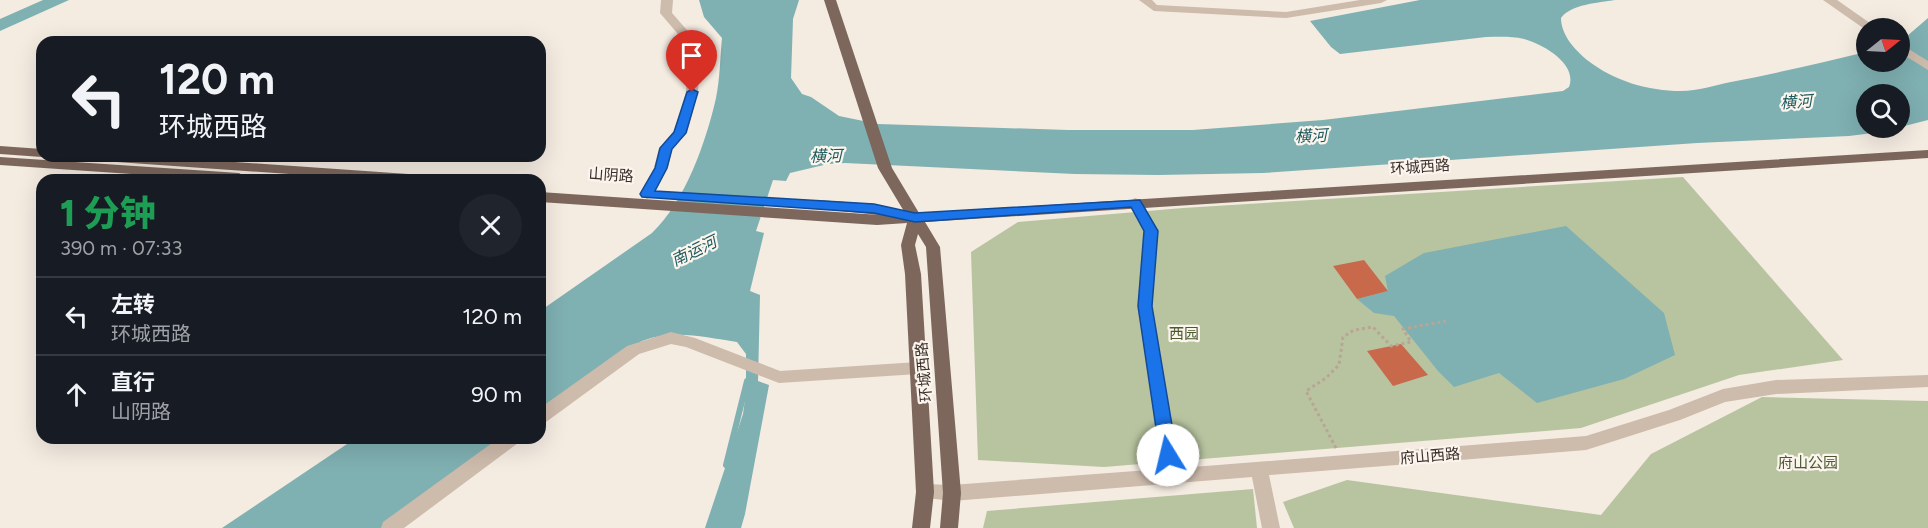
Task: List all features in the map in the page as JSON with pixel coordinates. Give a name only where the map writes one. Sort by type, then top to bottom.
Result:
[{"type":"main road","points":[[830,0],[867,119],[885,168],[915,218]]},
{"type":"main road","points":[[0,150],[36,153]]},
{"type":"main road","name":"环城西路","points":[[915,218],[1928,154]]},
{"type":"main road","points":[[0,161],[195,174]]},
{"type":"main road","points":[[175,162],[350,174]]},
{"type":"main road","name":"山阴路","points":[[546,187],[647,194],[675,201]]},
{"type":"main road","name":"山阴路","points":[[546,197],[775,207],[877,220],[915,218]]},
{"type":"main road","name":"环城西路","points":[[915,218],[908,245],[913,274],[925,492],[921,528]]},
{"type":"main road","name":"环城西路","points":[[915,218],[933,247],[952,493],[949,528]]},
{"type":"street","points":[[647,194],[661,168],[666,148],[680,133],[692,92],[694,45],[666,13],[668,0]]},
{"type":"street","points":[[1145,0],[1154,8],[1286,15],[1381,0]]},
{"type":"street","points":[[1829,0],[1856,18]]},
{"type":"street","points":[[1910,54],[1928,66]]},
{"type":"street","points":[[1136,203],[1151,231],[1145,306],[1172,476]]},
{"type":"street","points":[[546,413],[633,350],[671,339],[689,342],[779,377],[918,368]]},
{"type":"street","name":"府山西路","points":[[925,492],[952,493],[1586,444],[1723,396],[1776,387],[1928,381]]},
{"type":"street","points":[[390,528],[504,444]]},
{"type":"street","points":[[1259,469],[1271,528]]},
{"type":"path","points":[[1344,463],[1306,392],[1331,374],[1341,361],[1341,340],[1345,334],[1373,327],[1391,346],[1412,342],[1404,329],[1446,321]]},
{"type":"green space","name":"西园","points":[[1683,177],[1843,360],[1739,375],[1581,428],[1104,467],[978,460],[971,252],[1018,222],[1183,208]]},
{"type":"green space","name":"府山公园","points":[[1762,397],[1928,401],[1928,528],[1294,528],[1283,502],[1347,480],[1601,515],[1651,454]]},
{"type":"green space","points":[[1253,489],[1257,528],[983,528],[987,511]]},
{"type":"water","points":[[43,0],[69,0],[0,31],[0,19]]},
{"type":"water","points":[[699,0],[799,0],[793,19],[791,78],[802,94],[811,97],[839,116],[878,124],[1068,130],[1193,130],[1323,120],[1563,91],[1569,87],[1570,79],[1564,63],[1549,50],[1524,39],[1486,37],[1340,54],[1331,47],[1310,21],[1420,0],[1615,0],[1585,5],[1565,13],[1561,18],[1563,30],[1570,42],[1587,60],[1608,74],[1644,87],[1669,91],[1706,88],[1856,54],[1856,72],[1910,72],[1910,34],[1928,18],[1928,120],[1910,124],[1910,84],[1856,84],[1856,135],[1849,136],[1697,143],[1263,173],[1075,174],[845,163],[828,164],[790,173],[786,181],[773,180],[756,231],[764,233],[750,291],[760,295],[758,381],[769,385],[745,514],[741,528],[705,528],[743,414],[746,391],[746,354],[737,342],[701,336],[654,337],[642,341],[546,408],[546,307],[652,233],[675,205],[700,152],[712,115],[720,68],[722,38],[704,17]]},
{"type":"water","points":[[1566,226],[1664,313],[1675,355],[1624,379],[1537,403],[1499,373],[1454,387],[1438,371],[1394,316],[1374,313],[1357,299],[1388,291],[1385,276],[1424,253]]},
{"type":"water","points":[[347,444],[494,444],[381,528],[222,528]]},
{"type":"building","points":[[1364,260],[1388,291],[1357,299],[1333,266]]},
{"type":"building","points":[[1401,344],[1428,375],[1393,386],[1367,351]]},
{"type":"waterway","points":[[726,465],[747,381]]},
{"type":"route","points":[[692,92],[680,133],[666,148],[661,168],[647,194],[874,209],[915,218],[1136,203],[1151,231],[1145,306],[1168,455]]},
{"type":"water label","name":"横河","points":[[1796,102]]},
{"type":"water label","name":"横河","points":[[1311,136]]},
{"type":"water label","name":"横河","points":[[826,156]]},
{"type":"water label","name":"南运河","points":[[694,251]]}]
